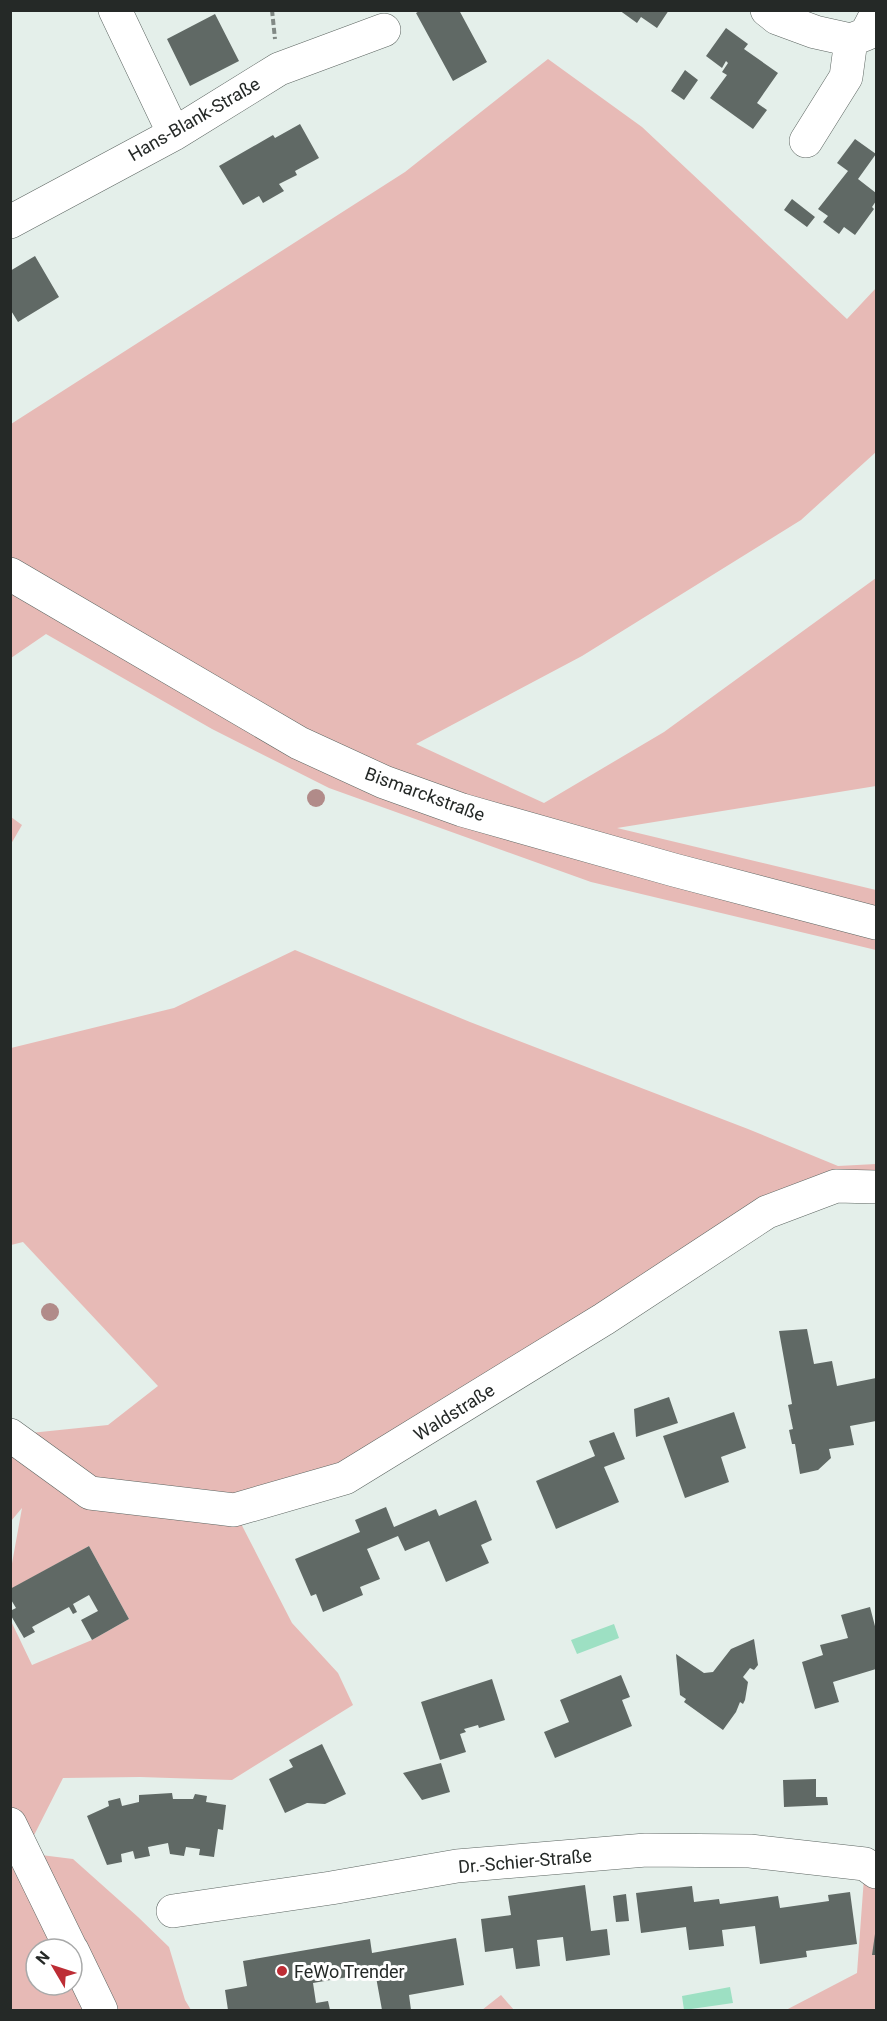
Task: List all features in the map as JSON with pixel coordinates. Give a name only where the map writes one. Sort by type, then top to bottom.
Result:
[{"type":"street","points":[[115,10],[174,134]]},
{"type":"street","points":[[767,10],[777,18],[814,32],[850,40],[866,34],[876,15]]},
{"type":"street","name":"Hans-Blank-Straße","points":[[10,222],[174,134],[279,69],[384,30]]},
{"type":"street","points":[[806,141],[846,77],[850,40]]},
{"type":"street","name":"Bismarckstraße","points":[[10,574],[299,743],[384,782],[462,810],[674,870],[876,923]]},
{"type":"street","name":"Waldstraße","points":[[10,1435],[90,1493],[234,1510],[345,1479],[604,1319],[767,1212],[836,1186],[876,1187]]},
{"type":"street","points":[[10,1824],[66,1937]]},
{"type":"street","name":"Dr.-Schier-Straße","points":[[173,1911],[331,1888],[457,1866],[646,1850],[750,1851],[865,1864],[876,1872]]},
{"type":"street","points":[[84,1974],[101,2010]]},
{"type":"shaded area","points":[[548,59],[642,127],[847,319],[876,288],[876,452],[801,520],[582,656],[416,744],[544,803],[664,732],[876,578],[876,786],[617,828],[876,890],[876,950],[591,882],[329,788],[212,729],[46,634],[11,658],[11,424],[405,172]]},
{"type":"shaded area","points":[[11,817],[22,825],[11,844]]},
{"type":"shaded area","points":[[295,950],[470,1022],[838,1166],[876,1164],[876,1187],[836,1186],[345,1478],[234,1510],[292,1623],[338,1673],[353,1705],[232,1780],[140,1777],[63,1778],[25,1853],[73,1859],[138,1917],[169,1947],[185,2000],[191,2010],[11,2010],[10,1619],[32,1665],[92,1640],[129,1619],[89,1546],[11,1589],[11,1569],[22,1508],[11,1521],[11,1435],[108,1425],[158,1386],[23,1242],[11,1245],[11,1048],[174,1008]]},
{"type":"shaded area","points":[[614,1624],[619,1638],[577,1654],[571,1640]]},
{"type":"shaded area","points":[[865,1864],[876,1872],[876,2010],[786,2010],[857,1973]]},
{"type":"shaded area","points":[[730,1987],[733,2003],[684,2010],[682,1996]]},
{"type":"shaded area","points":[[501,1995],[514,2010],[482,2010]]},
{"type":"building","points":[[421,10],[459,10],[487,62],[453,81],[416,13]]},
{"type":"building","points":[[619,10],[669,10],[657,28],[641,17],[637,23]]},
{"type":"building","points":[[215,14],[239,61],[190,86],[167,39]]},
{"type":"building","points":[[726,28],[748,44],[744,49],[778,73],[757,103],[767,110],[753,129],[710,98],[727,75],[722,72],[728,63],[726,61],[722,68],[706,56]]},
{"type":"building","points":[[685,70],[698,80],[684,100],[671,91]]},
{"type":"building","points":[[300,124],[319,158],[295,171],[297,175],[279,184],[284,191],[263,203],[259,196],[243,205],[219,166],[273,135],[275,138]]},
{"type":"building","points":[[855,139],[876,154],[858,179],[876,193],[876,201],[872,207],[874,209],[855,235],[844,227],[839,234],[823,222],[828,216],[818,209],[848,171],[837,163]]},
{"type":"building","points":[[792,199],[815,217],[807,227],[784,210]]},
{"type":"building","points":[[35,256],[59,297],[18,322],[10,309],[10,271]]},
{"type":"building","points":[[807,1329],[814,1364],[832,1361],[837,1386],[876,1378],[876,1421],[850,1426],[854,1445],[829,1449],[831,1458],[818,1470],[800,1474],[795,1444],[792,1444],[789,1430],[793,1429],[788,1405],[792,1404],[779,1331]]},
{"type":"building","points":[[669,1397],[678,1423],[636,1437],[634,1409]]},
{"type":"building","points":[[734,1412],[746,1448],[721,1457],[729,1482],[685,1498],[663,1436]]},
{"type":"building","points":[[614,1432],[625,1459],[604,1467],[619,1502],[556,1529],[536,1481],[595,1456],[589,1441]]},
{"type":"building","points":[[476,1500],[492,1540],[481,1545],[489,1563],[446,1582],[429,1541],[405,1551],[398,1536],[367,1549],[380,1579],[360,1587],[363,1595],[323,1612],[316,1594],[311,1596],[295,1559],[360,1532],[355,1520],[386,1507],[394,1527],[436,1509],[439,1516]]},
{"type":"building","points":[[89,1546],[129,1619],[92,1640],[81,1620],[98,1611],[89,1595],[73,1604],[77,1612],[73,1614],[69,1607],[32,1627],[35,1632],[24,1638],[10,1614],[10,1611],[16,1608],[10,1598],[10,1589]]},
{"type":"building","points":[[870,1607],[876,1630],[876,1669],[833,1682],[839,1702],[815,1709],[802,1662],[823,1655],[820,1645],[848,1638],[841,1615]]},
{"type":"building","points":[[754,1639],[758,1665],[754,1670],[750,1668],[743,1677],[748,1682],[745,1700],[743,1704],[740,1702],[723,1730],[684,1702],[686,1699],[680,1695],[676,1654],[704,1673],[713,1672],[731,1649]]},
{"type":"building","points":[[621,1675],[630,1697],[622,1700],[632,1726],[555,1758],[544,1732],[569,1722],[560,1700]]},
{"type":"building","points":[[492,1679],[505,1720],[479,1728],[478,1725],[464,1729],[466,1732],[460,1734],[466,1752],[440,1760],[421,1702]]},
{"type":"building","points":[[322,1744],[346,1794],[325,1804],[307,1803],[285,1813],[269,1779],[293,1767],[289,1760]]},
{"type":"building","points":[[441,1763],[450,1792],[422,1800],[403,1773]]},
{"type":"building","points":[[816,1779],[816,1797],[827,1797],[828,1805],[784,1807],[783,1780]]},
{"type":"building","points":[[172,1793],[173,1799],[193,1799],[195,1794],[207,1796],[206,1802],[226,1805],[223,1830],[218,1829],[214,1857],[199,1855],[200,1849],[186,1847],[184,1856],[170,1854],[168,1843],[148,1847],[150,1856],[135,1859],[133,1851],[121,1854],[122,1862],[107,1865],[87,1816],[109,1806],[108,1801],[120,1798],[122,1806],[139,1802],[139,1795]]},
{"type":"building","points":[[585,1885],[591,1931],[607,1929],[610,1955],[566,1961],[563,1937],[537,1940],[540,1966],[516,1969],[513,1948],[485,1952],[481,1919],[511,1915],[508,1896]]},
{"type":"building","points":[[692,1886],[694,1902],[719,1899],[720,1904],[778,1896],[780,1908],[829,1901],[828,1895],[850,1892],[857,1944],[806,1951],[807,1957],[760,1964],[755,1926],[722,1930],[724,1946],[689,1950],[686,1927],[641,1933],[636,1893]]},
{"type":"building","points":[[626,1894],[629,1921],[616,1922],[613,1896]]},
{"type":"building","points":[[875,1934],[876,1955],[872,1955]]},
{"type":"building","points":[[456,1938],[464,1985],[409,1995],[411,2010],[382,2010],[374,1966],[347,1971],[348,1977],[313,1983],[316,2003],[328,2001],[330,2010],[228,2010],[225,1990],[247,1986],[243,1961],[370,1939],[372,1953]]},
{"type":"place","name":"FeWo Trender","points":[[282,1971]]}]
